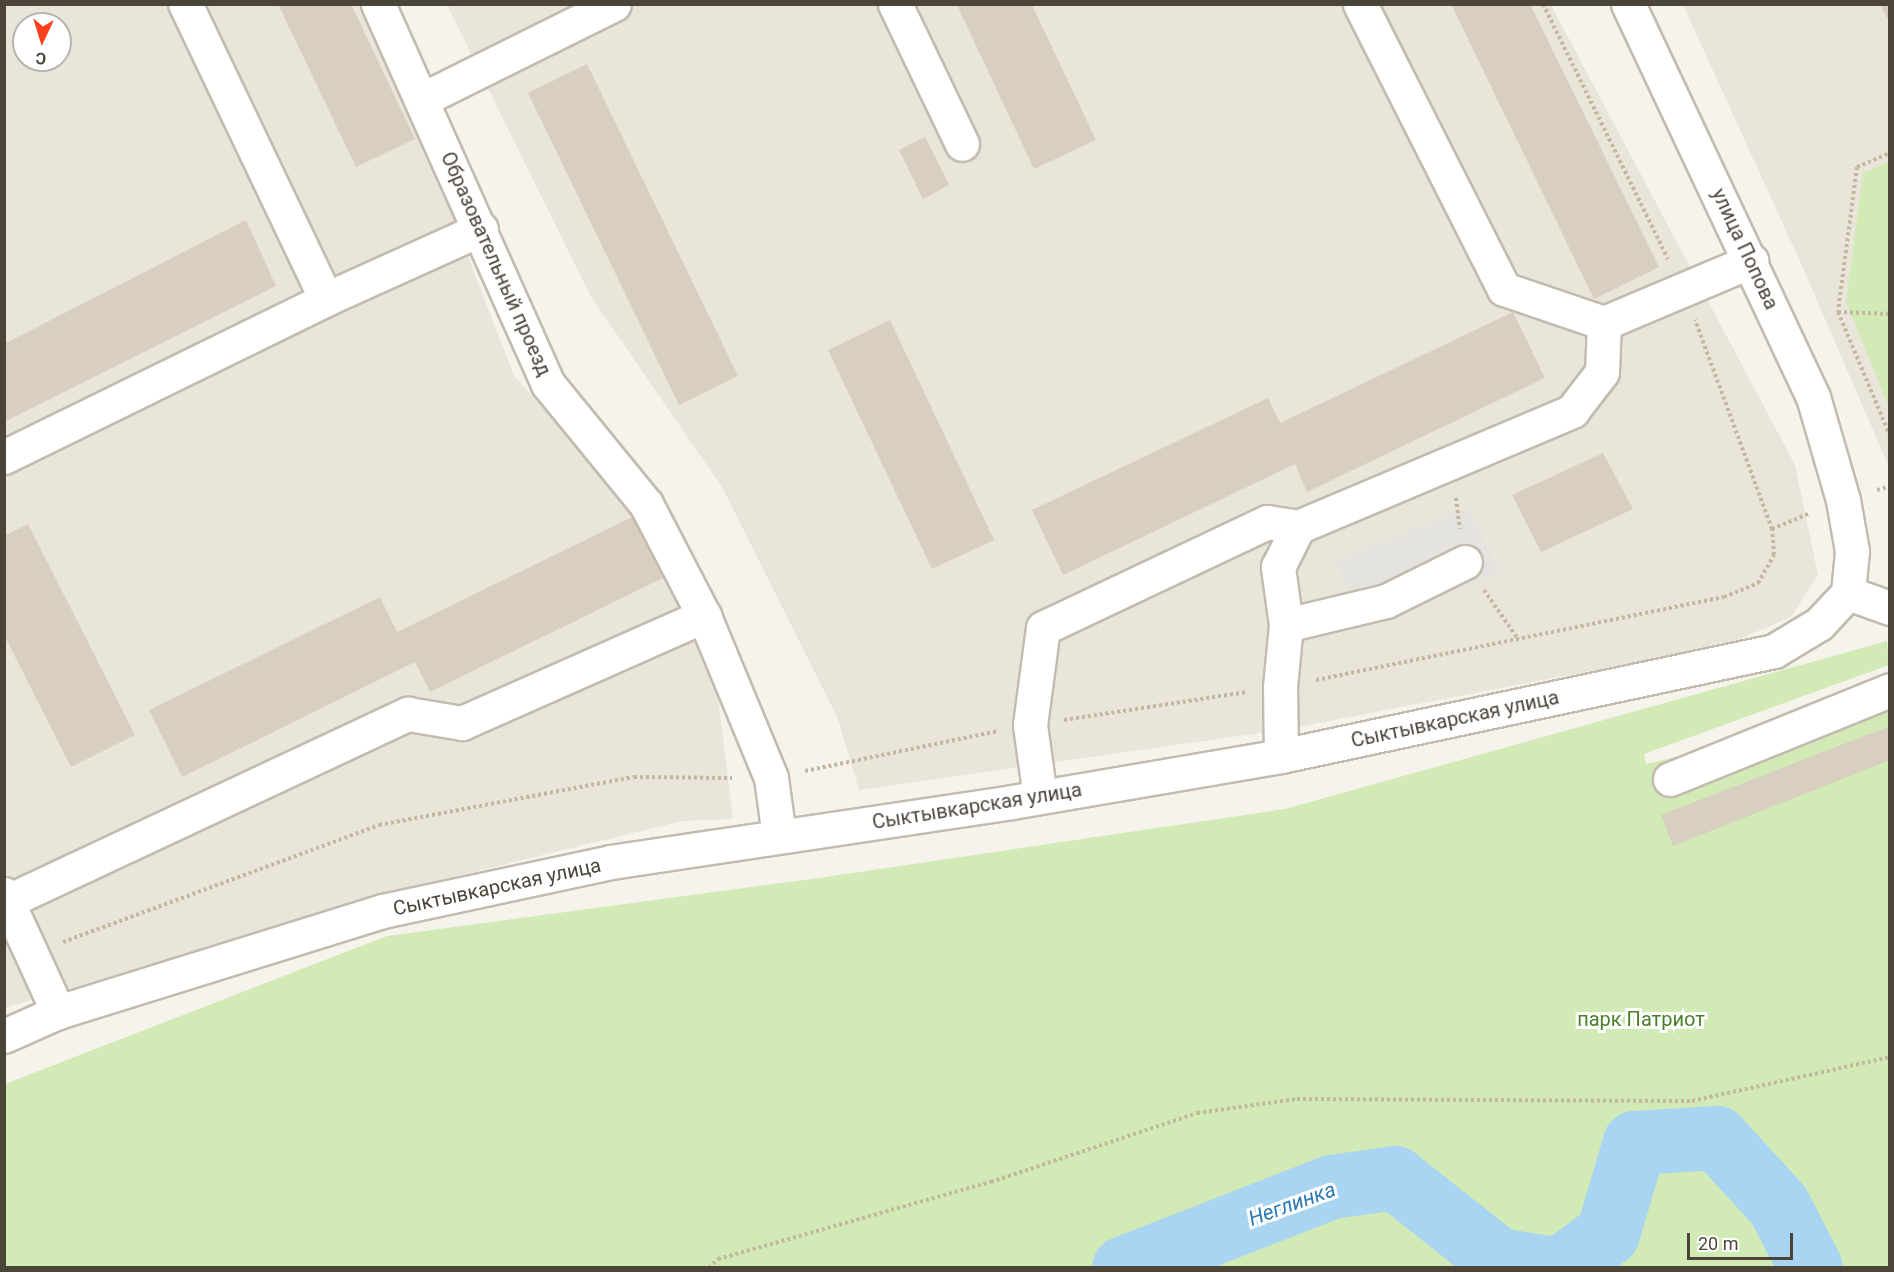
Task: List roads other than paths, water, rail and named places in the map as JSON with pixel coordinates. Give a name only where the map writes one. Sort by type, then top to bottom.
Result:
[{"type":"street","points":[[185,4],[326,299]]},
{"type":"street","name":"Образовательный проезд","points":[[378,4],[423,99],[548,384],[646,504],[704,616],[771,778],[779,836]]},
{"type":"street","points":[[423,99],[614,4]]},
{"type":"street","points":[[895,4],[962,144]]},
{"type":"street","points":[[1360,4],[1504,289],[1604,323],[1751,261]]},
{"type":"street","name":"улица Попова","points":[[1628,4],[1751,261],[1813,397],[1843,500],[1852,551],[1848,593]]},
{"type":"street","points":[[4,457],[326,299],[481,229]]},
{"type":"street","points":[[1040,797],[1030,725],[1043,628],[1267,522],[1298,527],[1572,411],[1602,372],[1604,323]]},
{"type":"street","points":[[1281,756],[1280,687],[1286,625],[1278,567],[1298,527]]},
{"type":"street","points":[[1286,625],[1386,601],[1465,562]]},
{"type":"street","points":[[1848,593],[1890,608]]},
{"type":"street","name":"Сыктывкарская улица","points":[[4,1036],[58,1012],[383,911],[611,862],[1040,797],[1281,756],[1774,651],[1819,624],[1848,593]]},
{"type":"street","points":[[58,1012],[6,897],[408,714],[462,723],[704,616]]},
{"type":"street","points":[[1670,779],[1890,690]]},
{"type":"waterway","name":"Неглинка","points":[[1562,1268],[1608,1234],[1635,1143],[1717,1138],[1779,1206],[1811,1268]]},
{"type":"waterway","name":"Неглинка","points":[[1124,1268],[1332,1187],[1395,1178],[1499,1260],[1548,1268]]},
{"type":"park label","name":"парк Патриот","points":[[1641,1019]]}]
